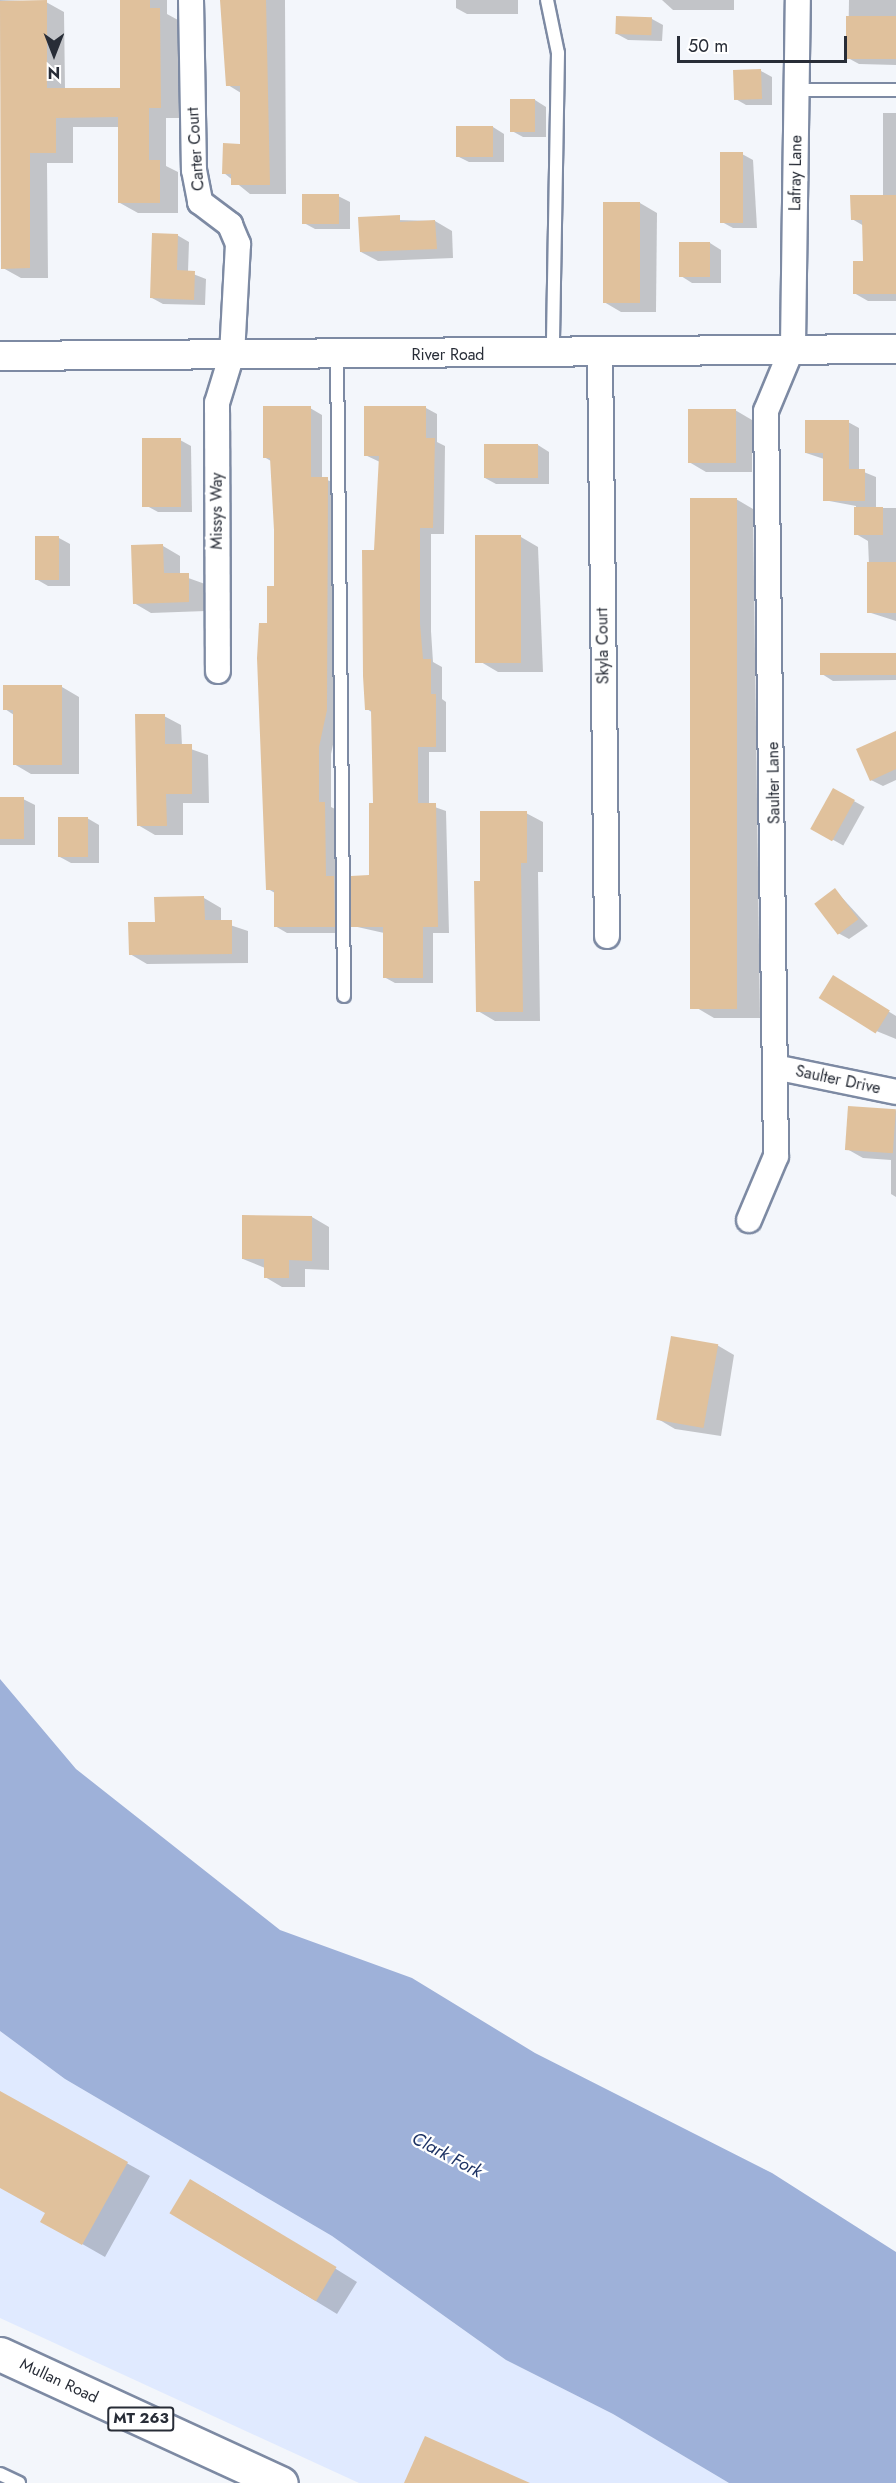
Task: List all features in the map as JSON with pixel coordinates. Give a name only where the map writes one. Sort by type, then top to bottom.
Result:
[{"type":"main road","name":"Mullan Road","points":[[1,2359],[281,2483]]},
{"type":"street","name":"Carter Court","points":[[191,0],[194,170],[200,202],[230,225],[238,244],[231,354]]},
{"type":"street","name":"Lafray Lane","points":[[793,346],[798,0]]},
{"type":"street","name":"River Road","points":[[0,356],[231,354],[600,356],[793,346],[896,349]]},
{"type":"street","name":"Saulter Lane","points":[[749,1220],[776,1156],[779,1068],[766,411],[793,346]]},
{"type":"street","name":"Missys Way","points":[[218,672],[217,403],[231,354]]},
{"type":"street","name":"Skyla Court","points":[[600,356],[607,936]]},
{"type":"street","name":"Saulter Drive","points":[[779,1068],[896,1092]]},
{"type":"lane","points":[[546,0],[558,53],[552,356]]},
{"type":"lane","points":[[798,90],[896,90]]},
{"type":"lane","points":[[337,355],[344,996]]},
{"type":"lane","points":[[0,2474],[19,2483]]},
{"type":"shaded area","points":[[0,2031],[65,2079],[332,2236],[506,2360],[613,2414],[729,2483],[359,2483],[0,2318]]},
{"type":"water","name":"Clark Fork","points":[[0,1679],[76,1769],[280,1930],[412,1978],[535,2053],[772,2173],[896,2252],[896,2483],[729,2483],[613,2414],[506,2360],[332,2236],[65,2079],[0,2031]]},
{"type":"building","points":[[47,0],[47,88],[120,88],[120,0],[150,0],[150,8],[160,8],[161,108],[149,108],[149,160],[160,160],[160,203],[118,203],[118,117],[56,118],[56,153],[30,153],[30,268],[1,269],[0,1]]},
{"type":"building","points":[[220,0],[266,0],[270,185],[231,185],[231,174],[222,174],[223,143],[240,144],[240,86],[226,86]]},
{"type":"building","points":[[616,16],[652,17],[651,35],[615,34]]},
{"type":"building","points":[[846,16],[896,16],[896,59],[846,59]]},
{"type":"building","points":[[761,69],[762,99],[734,100],[733,70]]},
{"type":"building","points":[[510,99],[535,99],[535,132],[510,132]]},
{"type":"building","points":[[456,126],[493,126],[493,157],[456,157]]},
{"type":"building","points":[[720,152],[743,152],[743,223],[720,223]]},
{"type":"building","points":[[302,194],[339,194],[339,224],[302,224]]},
{"type":"building","points":[[850,195],[896,195],[896,294],[853,294],[853,261],[863,261],[862,220],[851,220]]},
{"type":"building","points":[[603,202],[640,202],[640,303],[603,303]]},
{"type":"building","points":[[400,215],[400,222],[435,220],[437,249],[360,252],[358,217]]},
{"type":"building","points":[[152,233],[178,234],[177,270],[195,271],[194,300],[150,298]]},
{"type":"building","points":[[679,242],[710,242],[710,277],[679,277]]},
{"type":"building","points":[[263,406],[311,406],[311,477],[328,477],[327,710],[319,747],[319,802],[325,802],[326,876],[334,876],[335,927],[274,927],[274,890],[266,890],[257,658],[259,623],[267,623],[267,586],[274,586],[274,530],[270,458],[263,458]]},
{"type":"building","points":[[364,406],[426,406],[426,438],[435,438],[433,528],[420,528],[420,624],[423,659],[431,659],[431,694],[436,694],[436,747],[418,747],[418,803],[436,803],[438,927],[423,927],[423,978],[383,978],[383,927],[351,927],[351,876],[369,875],[369,803],[373,803],[371,710],[365,710],[363,676],[362,550],[374,550],[379,456],[364,456]]},
{"type":"building","points":[[688,409],[736,409],[736,463],[688,463]]},
{"type":"building","points":[[805,420],[849,420],[849,469],[865,469],[865,501],[823,501],[823,453],[805,453]]},
{"type":"building","points":[[142,438],[181,438],[181,507],[142,507]]},
{"type":"building","points":[[484,444],[538,444],[538,478],[484,478]]},
{"type":"building","points":[[690,498],[737,498],[737,1009],[690,1009]]},
{"type":"building","points":[[854,507],[883,507],[883,535],[854,535]]},
{"type":"building","points":[[475,535],[521,535],[521,663],[475,663]]},
{"type":"building","points":[[35,536],[59,536],[59,580],[35,580]]},
{"type":"building","points":[[163,544],[164,573],[189,573],[189,602],[133,604],[131,545]]},
{"type":"building","points":[[867,562],[896,562],[896,613],[867,613]]},
{"type":"building","points":[[820,653],[896,653],[896,675],[820,675]]},
{"type":"building","points":[[3,685],[62,685],[62,765],[13,765],[13,710],[3,710]]},
{"type":"building","points":[[135,714],[165,714],[165,744],[192,744],[192,794],[166,794],[167,826],[137,826]]},
{"type":"building","points":[[896,731],[896,769],[870,781],[856,749]]},
{"type":"building","points":[[833,788],[855,800],[832,841],[810,829]]},
{"type":"building","points":[[0,797],[24,797],[24,839],[0,839]]},
{"type":"building","points":[[480,811],[527,811],[527,863],[521,863],[523,1012],[476,1012],[474,881],[480,881]]},
{"type":"building","points":[[58,817],[88,817],[88,857],[58,857]]},
{"type":"building","points":[[835,888],[858,919],[838,935],[814,904]]},
{"type":"building","points":[[204,896],[205,920],[232,920],[232,954],[129,955],[128,922],[155,922],[154,897]]},
{"type":"building","points":[[833,975],[890,1011],[876,1033],[819,998]]},
{"type":"building","points":[[848,1106],[896,1109],[893,1153],[845,1150]]},
{"type":"building","points":[[242,1215],[312,1216],[312,1261],[289,1260],[289,1278],[264,1278],[264,1259],[242,1259]]},
{"type":"building","points":[[671,1336],[718,1344],[704,1428],[656,1420]]},
{"type":"building","points":[[0,2091],[128,2162],[82,2245],[40,2222],[45,2213],[0,2188]]},
{"type":"building","points":[[190,2179],[337,2267],[316,2301],[169,2213]]},
{"type":"building","points":[[425,2436],[530,2483],[404,2483]]}]
